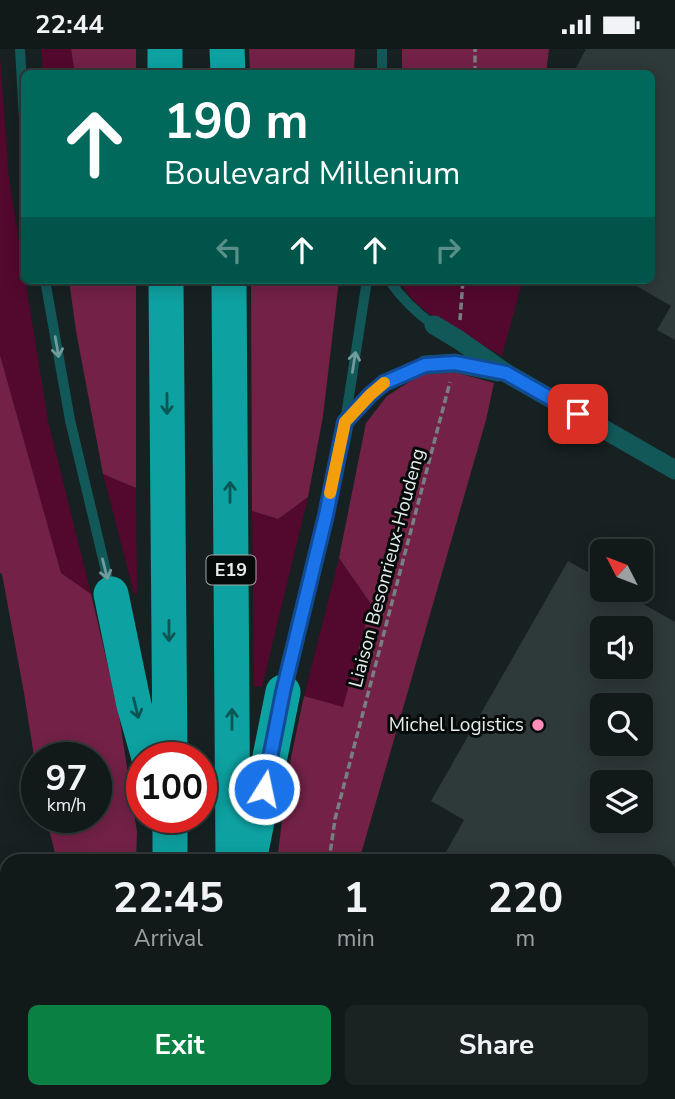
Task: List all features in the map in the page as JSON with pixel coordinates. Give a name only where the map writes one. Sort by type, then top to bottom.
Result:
[{"type":"highway","points":[[165,49],[165,70]]},
{"type":"highway","points":[[227,49],[228,70]]},
{"type":"highway","points":[[166,284],[170,742]]},
{"type":"highway","name":"E19","points":[[229,284],[233,854]]},
{"type":"highway","points":[[111,594],[144,742]]},
{"type":"highway","points":[[250,854],[283,692]]},
{"type":"street","points":[[433,325],[506,373],[675,470]]},
{"type":"street","points":[[425,365],[455,363],[506,373]]},
{"type":"lane","points":[[20,49],[21,70]]},
{"type":"lane","points":[[382,49],[382,70]]},
{"type":"lane","points":[[46,284],[69,420],[111,594]]},
{"type":"lane","points":[[283,692],[326,515],[345,422],[366,284]]},
{"type":"lane","points":[[392,284],[417,314],[433,325]]},
{"type":"lane","points":[[345,422],[384,383],[425,365]]},
{"type":"path","points":[[475,49],[475,70]]},
{"type":"path","points":[[459,340],[463,284]]},
{"type":"path","name":"Liaison Besonrieux-Houdeng","points":[[331,854],[335,819],[455,363]]},
{"type":"shaded area","points":[[41,49],[71,49],[73,70],[43,70]]},
{"type":"shaded area","points":[[71,49],[136,49],[136,70],[73,70]]},
{"type":"shaded area","points":[[249,49],[355,49],[354,70],[250,70]]},
{"type":"shaded area","points":[[402,49],[549,49],[546,70],[402,70]]},
{"type":"shaded area","points":[[0,56],[9,179],[21,253],[21,284],[26,284],[48,421],[91,594],[61,573],[0,355]]},
{"type":"shaded area","points":[[70,284],[136,284],[136,488],[103,474]]},
{"type":"shaded area","points":[[251,284],[339,284],[323,416],[308,497],[278,519],[252,511]]},
{"type":"shaded area","points":[[402,284],[522,284],[502,356],[444,324],[417,304]]},
{"type":"shaded area","points":[[0,355],[61,573],[91,594],[118,709],[126,761],[126,833],[137,833],[136,854],[55,854],[50,833],[112,833],[112,742],[32,742],[2,574]]},
{"type":"shaded area","points":[[451,371],[494,383],[486,420],[361,854],[278,854],[288,772],[304,696],[343,707],[371,604],[339,558],[366,423],[387,396],[423,373]]},
{"type":"shaded area","points":[[103,474],[136,488],[137,595],[134,593]]},
{"type":"shaded area","points":[[308,497],[262,687],[254,686],[252,511],[278,519]]},
{"type":"shaded area","points":[[339,558],[371,604],[343,708],[304,696]]},
{"type":"building","points":[[586,49],[675,49],[675,340],[657,330],[671,306],[633,284],[655,284],[655,70],[576,68]]},
{"type":"building","name":"Michel Logistics","points":[[568,561],[590,573],[590,602],[640,602],[675,622],[675,854],[445,854],[464,820],[431,801]]},
{"type":"slow traffic","points":[[330,493],[345,422],[384,383]]},
{"type":"place","name":"Michel Logistics","points":[[538,725]]},
{"type":"route","points":[[264,789],[283,692],[326,515],[345,422],[384,383],[425,365],[455,363],[506,373],[578,414]]}]
